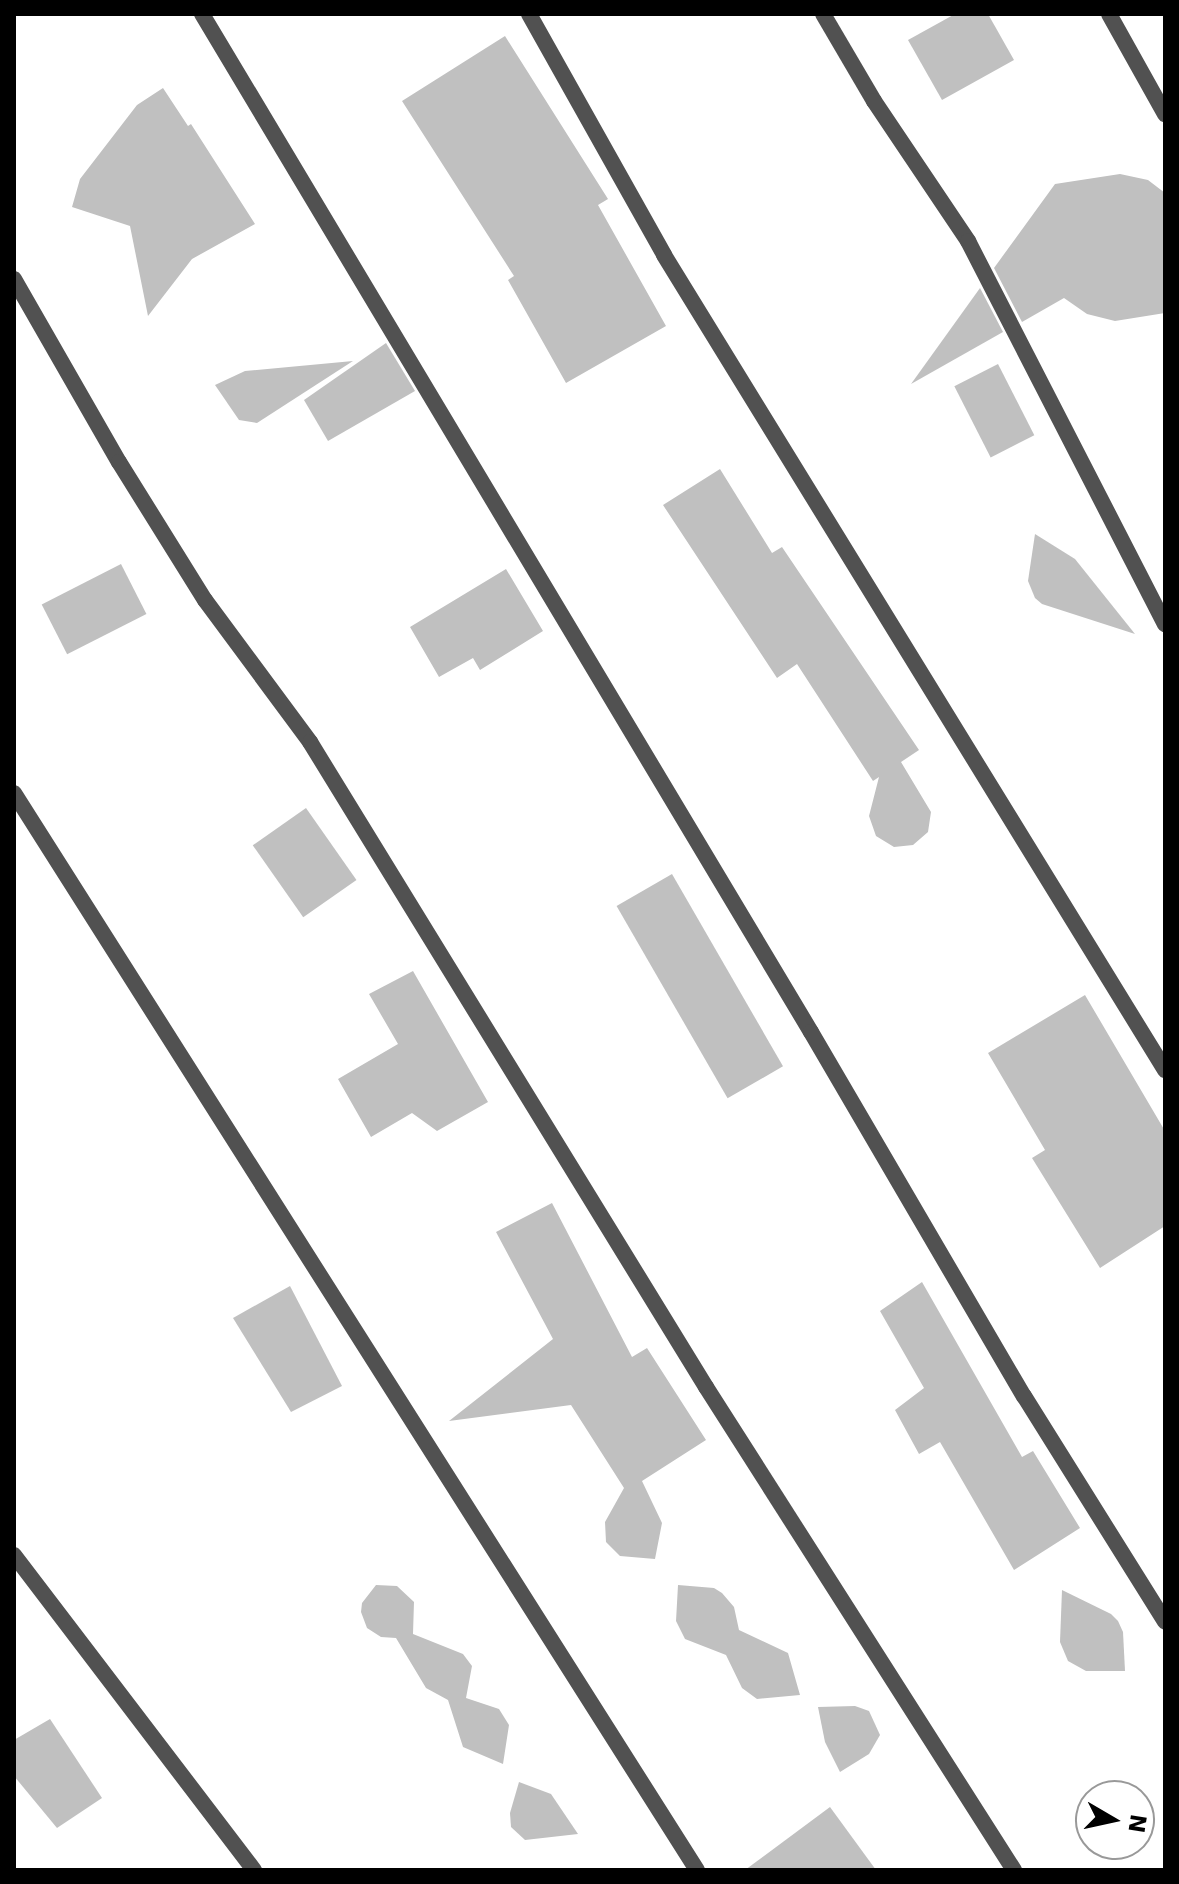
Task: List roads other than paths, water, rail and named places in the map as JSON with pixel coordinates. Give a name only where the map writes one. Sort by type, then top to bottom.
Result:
[{"type":"street","points":[[202,14],[811,1032],[1024,1396],[1165,1622]]},
{"type":"street","points":[[529,14],[664,255],[1165,1070]]},
{"type":"street","points":[[823,14],[874,101],[968,241],[1165,624]]},
{"type":"street","points":[[1109,14],[1165,114]]},
{"type":"street","points":[[14,279],[119,462],[197,588],[310,742],[706,1387],[1014,1870]]},
{"type":"street","points":[[14,793],[697,1870]]},
{"type":"street","points":[[14,1555],[254,1870]]}]
